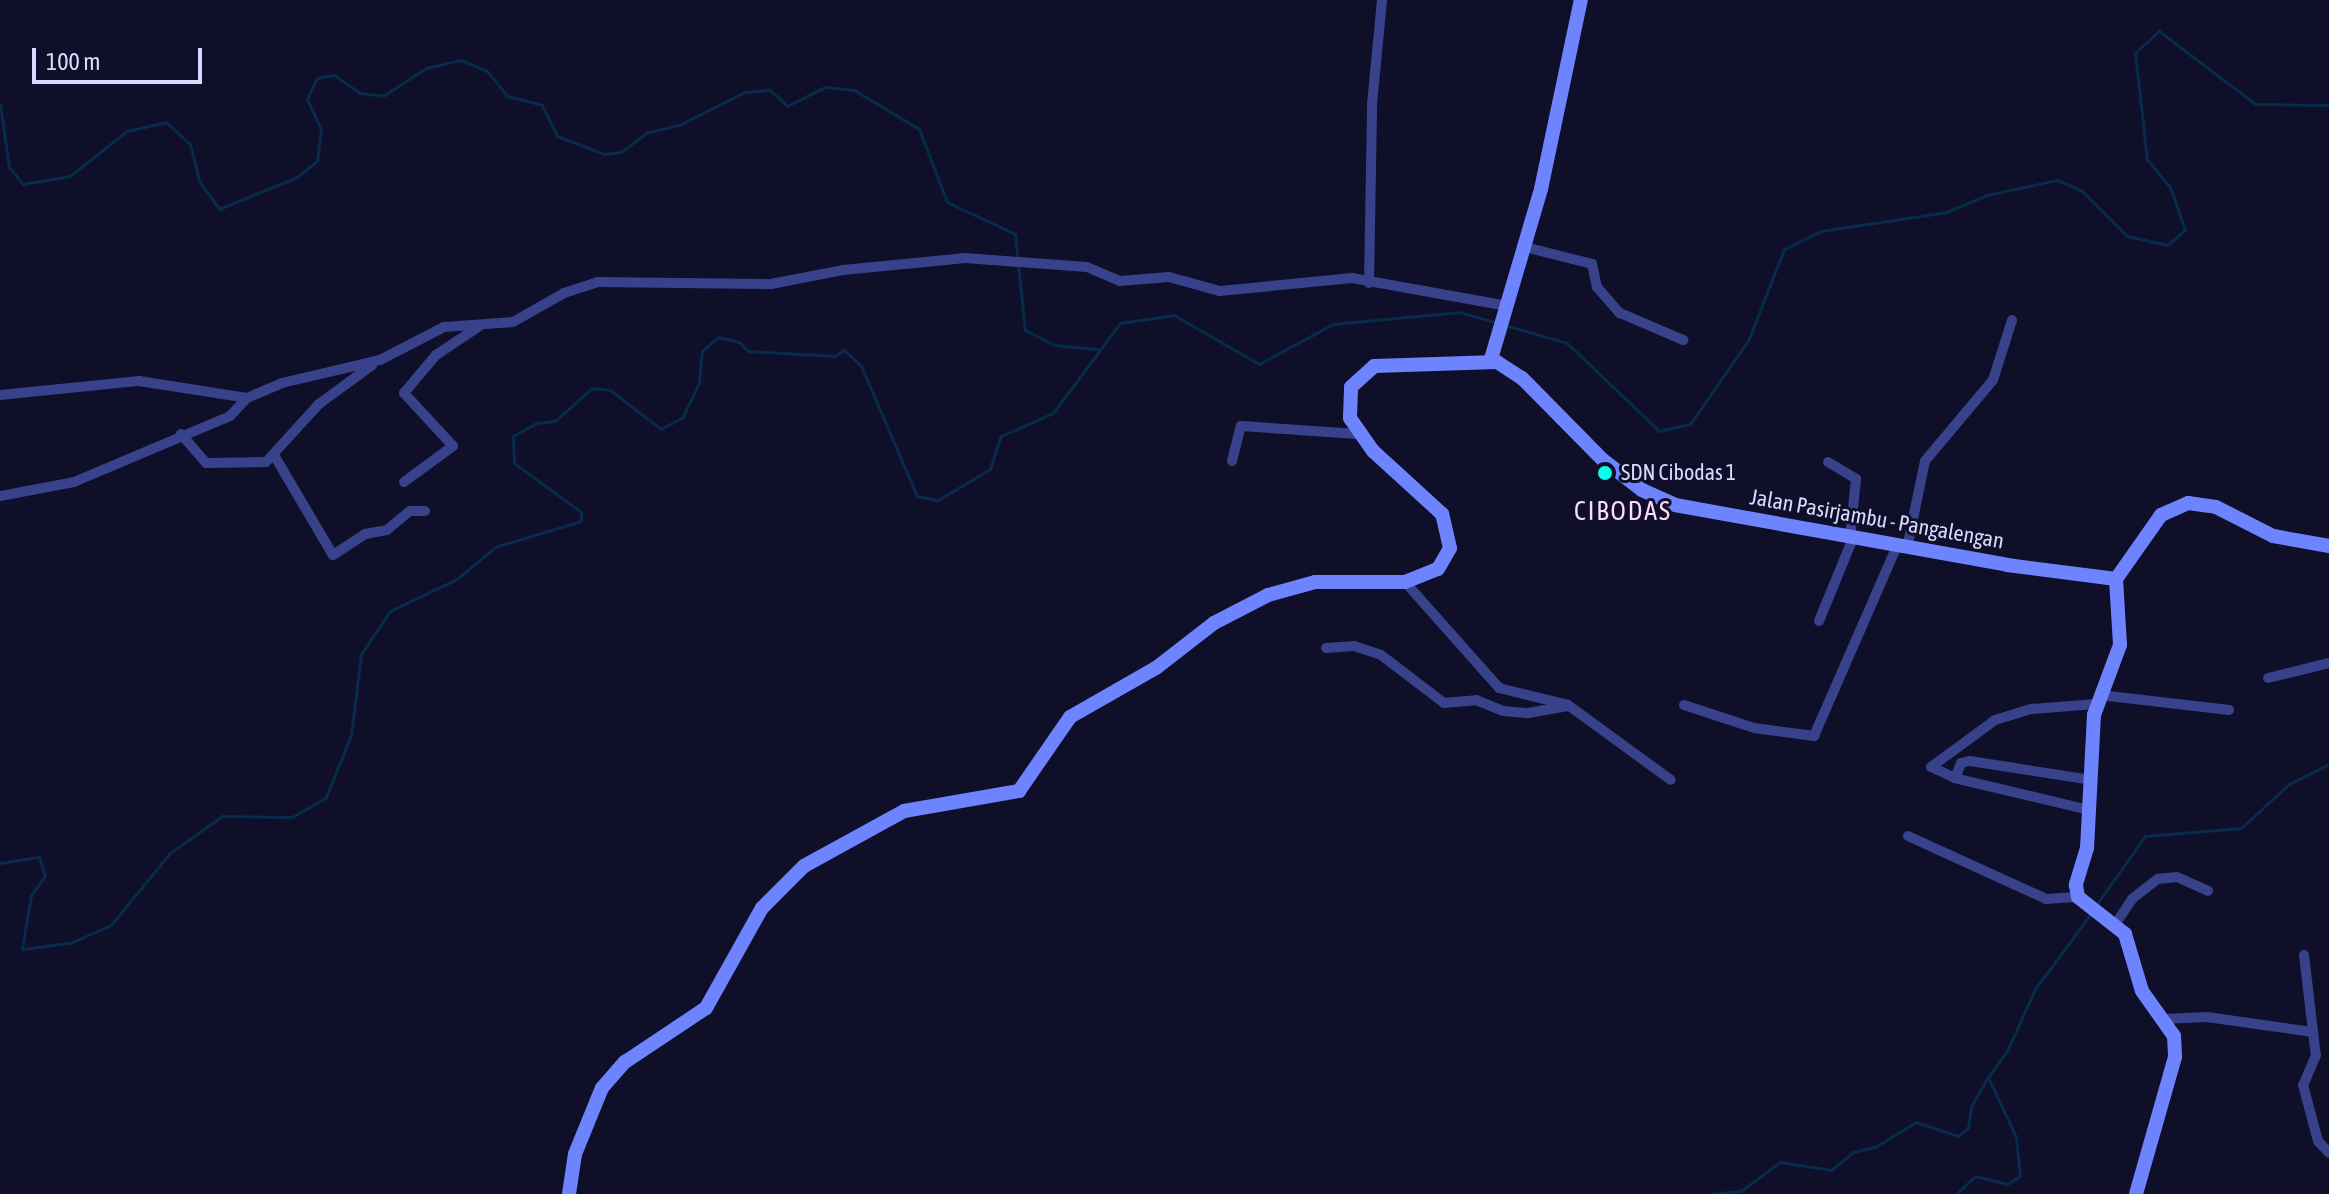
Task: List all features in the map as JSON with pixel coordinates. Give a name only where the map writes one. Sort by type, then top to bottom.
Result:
[{"type":"main road","points":[[569,1194],[575,1154],[602,1088],[625,1062],[706,1008],[762,908],[804,866],[904,811],[1019,791],[1070,717],[1156,668],[1214,623],[1268,595],[1315,582],[1405,582],[1423,578],[1446,559],[1447,524],[1434,505],[1357,434],[1348,402],[1351,387],[1374,366],[1491,359],[1494,337],[1525,247],[1581,0]]},
{"type":"main road","name":"Jalan Pasirjambu - Pangalengan","points":[[1491,359],[1522,378],[1550,411],[1642,490],[1675,505],[1902,547],[2116,579]]},
{"type":"main road","points":[[2136,1194],[2175,1057],[2174,1036],[2142,991],[2125,934],[2113,920],[2082,900],[2077,878],[2087,848],[2098,699],[2120,645],[2116,579],[2153,525],[2176,505],[2204,503],[2296,543],[2329,546]]},
{"type":"street","points":[[1369,283],[1372,104],[1382,0]]},
{"type":"street","points":[[1525,247],[1592,264],[1597,287],[1620,313],[1683,340]]},
{"type":"street","points":[[181,434],[206,463],[259,464],[274,455],[319,404],[380,360],[431,332],[513,322],[564,293],[597,282],[771,284],[843,270],[965,258],[1087,267],[1120,281],[1187,281],[1215,289],[1330,277],[1506,308]]},
{"type":"street","points":[[1684,705],[1754,728],[1814,736],[1902,547],[1925,461],[1993,380],[2012,320]]},
{"type":"street","points":[[404,482],[453,446],[404,393],[453,340],[483,324]]},
{"type":"street","points":[[0,496],[74,482],[181,434],[230,416],[247,398],[282,383],[380,360]]},
{"type":"street","points":[[0,395],[139,381],[247,398]]},
{"type":"street","points":[[1232,461],[1241,426],[1357,434]]},
{"type":"street","points":[[274,455],[333,555],[365,534],[387,530],[410,511],[425,511]]},
{"type":"street","points":[[1819,621],[1852,538],[1856,479],[1828,462]]},
{"type":"street","points":[[1405,582],[1499,688],[1568,705],[1671,780]]},
{"type":"street","points":[[1326,648],[1354,646],[1381,655],[1444,703],[1478,701],[1503,711],[1528,713],[1568,705]]},
{"type":"street","points":[[2268,678],[2329,663]]},
{"type":"street","points":[[2089,810],[1955,778],[1931,767],[1995,720],[2032,709],[2098,699],[2229,710]]},
{"type":"street","points":[[1955,778],[1961,763],[1970,761],[2091,780]]},
{"type":"street","points":[[1908,836],[2046,899],[2082,900]]},
{"type":"street","points":[[2113,920],[2132,899],[2158,879],[2177,877],[2208,891]]},
{"type":"street","points":[[2304,955],[2316,1055],[2303,1085],[2318,1141],[2329,1153]]},
{"type":"street","points":[[2164,1019],[2207,1017],[2313,1032]]},
{"type":"waterway","points":[[1505,325],[1567,343],[1659,431],[1690,424],[1748,341],[1784,249],[1821,231],[1946,212],[1987,195],[2057,180],[2081,190],[2127,236],[2167,245],[2185,230],[2170,187],[2147,160],[2135,53],[2159,31],[2255,104],[2329,105]]},
{"type":"waterway","points":[[0,104],[9,167],[23,184],[70,176],[127,131],[166,122],[190,144],[199,181],[219,209],[297,177],[317,161],[321,129],[307,99],[317,78],[334,75],[360,93],[383,96],[426,68],[461,60],[487,71],[507,96],[542,105],[557,136],[604,154],[621,152],[646,133],[681,124],[745,92],[770,90],[787,106],[825,87],[854,90],[919,129],[947,202],[1015,234],[1025,330],[1054,345],[1098,349]]},
{"type":"waterway","points":[[0,863],[39,857],[45,876],[31,895],[22,949],[70,943],[111,925],[170,853],[222,816],[292,817],[326,797],[351,735],[361,654],[390,611],[457,579],[495,547],[581,521],[581,512],[514,463],[513,436],[536,423],[555,421],[592,388],[610,390],[661,429],[682,418],[699,383],[702,351],[718,337],[739,342],[748,351],[835,356],[844,350],[861,366],[917,496],[938,500],[990,469],[1001,436],[1053,413],[1120,323],[1174,315],[1259,364],[1333,324],[1459,312],[1498,323]]},
{"type":"waterway","points":[[2096,905],[2145,836],[2241,828],[2289,784],[2329,764]]},
{"type":"waterway","points":[[1956,1194],[1975,1176],[2007,1184],[2020,1176],[2016,1137],[1988,1077],[2007,1051],[2035,989],[2090,915]]},
{"type":"waterway","points":[[1711,1194],[1741,1191],[1780,1162],[1831,1170],[1853,1152],[1875,1147],[1916,1122],[1958,1136],[1968,1128],[1971,1107],[1987,1078]]},
{"type":"place","name":"SDN Cibodas 1","points":[[1605,473]]},
{"type":"district","name":"CIBODAS","points":[[1623,512]]}]
